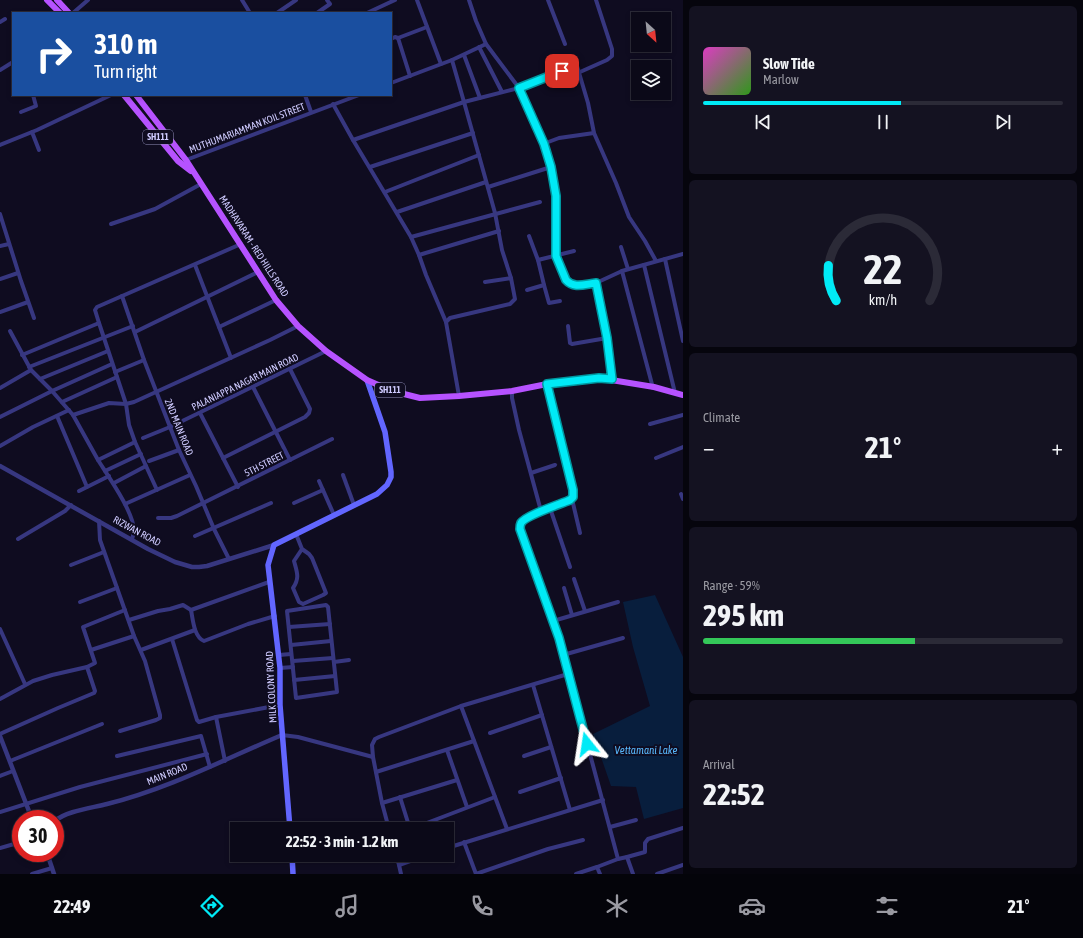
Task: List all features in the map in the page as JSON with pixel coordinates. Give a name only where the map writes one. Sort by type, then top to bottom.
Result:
[{"type":"main road","points":[[47,0],[59,12]]},
{"type":"main road","points":[[57,0],[68,12]]},
{"type":"main road","name":"MADHAVARAM - RED HILLS ROAD","points":[[125,96],[178,161],[194,173]]},
{"type":"main road","name":"MADHAVARAM - RED HILLS ROAD","points":[[136,96],[186,160],[276,300],[298,326],[326,351],[368,380],[392,391],[420,398],[512,391],[547,384],[599,378],[612,379],[683,395]]},
{"type":"main road","points":[[274,545],[381,491],[387,485],[391,477],[391,472],[385,432],[368,380]]},
{"type":"main road","name":"MILK COLONY ROAD","points":[[274,545],[268,565],[279,655],[280,704],[289,822]]},
{"type":"main road","points":[[292,862],[293,874]]},
{"type":"street","points":[[74,12],[88,0]]},
{"type":"street","points":[[242,0],[249,12]]},
{"type":"street","points":[[278,12],[296,0]]},
{"type":"street","points":[[318,12],[330,4],[327,0]]},
{"type":"street","points":[[369,12],[395,0]]},
{"type":"street","points":[[417,0],[441,64]]},
{"type":"street","points":[[469,0],[486,44],[519,88],[544,144],[551,167],[556,196],[556,256],[566,280],[570,284],[576,286],[596,283],[622,271],[683,254]]},
{"type":"street","points":[[548,0],[565,44]]},
{"type":"street","points":[[580,72],[607,60],[612,56],[612,49],[596,0]]},
{"type":"street","points":[[0,22],[5,19]]},
{"type":"street","points":[[392,39],[427,27]]},
{"type":"street","points":[[398,38],[410,76]]},
{"type":"street","points":[[392,83],[452,60],[486,44]]},
{"type":"street","points":[[479,48],[502,92]]},
{"type":"street","points":[[464,55],[480,98]]},
{"type":"street","points":[[446,322],[450,318],[510,304],[514,302],[515,297],[511,278],[502,250],[495,213],[452,60]]},
{"type":"street","points":[[0,70],[12,63]]},
{"type":"street","points":[[353,140],[464,102],[519,88],[577,66],[588,103],[594,134],[616,183],[628,217],[656,261]]},
{"type":"street","points":[[21,112],[36,106],[33,96]]},
{"type":"street","points":[[0,146],[109,96]]},
{"type":"street","points":[[305,96],[311,112]]},
{"type":"street","name":"MUTHUMARIAMMAN KOIL STREET","points":[[186,160],[356,96]]},
{"type":"street","points":[[333,104],[397,212],[419,255],[446,322],[459,396]]},
{"type":"street","points":[[32,132],[39,150]]},
{"type":"street","points":[[370,167],[473,133]]},
{"type":"street","points":[[544,144],[562,138],[594,134]]},
{"type":"street","points":[[385,192],[479,155]]},
{"type":"street","points":[[488,187],[551,167]]},
{"type":"street","points":[[397,212],[486,182]]},
{"type":"street","points":[[110,224],[155,209],[201,184]]},
{"type":"street","points":[[411,237],[540,202]]},
{"type":"street","points":[[0,214],[18,273],[34,318]]},
{"type":"street","points":[[419,255],[499,231]]},
{"type":"street","points":[[529,236],[538,260],[549,303],[560,301]]},
{"type":"street","points":[[0,246],[9,244]]},
{"type":"street","points":[[157,490],[135,442],[128,422],[126,404],[99,323],[95,310],[96,307],[241,244]]},
{"type":"street","points":[[621,247],[628,269]]},
{"type":"street","points":[[538,260],[574,251]]},
{"type":"street","points":[[665,259],[683,341]]},
{"type":"street","points":[[644,264],[676,393]]},
{"type":"street","points":[[195,265],[231,358]]},
{"type":"street","points":[[622,271],[653,388]]},
{"type":"street","points":[[135,332],[258,272]]},
{"type":"street","points":[[0,279],[18,273]]},
{"type":"street","points":[[485,282],[511,278]]},
{"type":"street","points":[[596,283],[607,338],[612,379]]},
{"type":"street","points":[[527,290],[544,285]]},
{"type":"street","name":"2ND MAIN ROAD","points":[[122,296],[144,360],[179,450],[229,559]]},
{"type":"street","points":[[219,327],[276,300]]},
{"type":"street","points":[[0,312],[28,302]]},
{"type":"street","points":[[22,355],[99,323]]},
{"type":"street","points":[[0,388],[30,368],[133,326]]},
{"type":"street","points":[[73,415],[109,403],[126,404],[231,358],[298,326]]},
{"type":"street","points":[[568,326],[570,343],[572,344],[607,338]]},
{"type":"street","points":[[10,331],[30,368],[73,415],[98,460],[114,483],[133,524],[134,531],[132,539]]},
{"type":"street","points":[[40,379],[108,351]]},
{"type":"street","name":"PALANIAPPA NAGAR MAIN ROAD","points":[[143,438],[200,413],[326,351]]},
{"type":"street","points":[[115,372],[144,360]]},
{"type":"street","points":[[0,417],[52,391],[112,364]]},
{"type":"street","points":[[223,458],[305,417],[309,413],[310,409],[290,369]]},
{"type":"street","points":[[62,402],[117,377]]},
{"type":"street","points":[[547,384],[573,490],[572,499],[580,533]]},
{"type":"street","points":[[253,387],[290,460]]},
{"type":"street","points":[[512,391],[512,398],[519,430],[542,511]]},
{"type":"street","points":[[1,445],[33,427],[69,410]]},
{"type":"street","points":[[200,413],[238,487]]},
{"type":"street","points":[[650,424],[683,415]]},
{"type":"street","points":[[57,416],[87,487]]},
{"type":"street","name":"5TH STREET","points":[[158,518],[174,517],[238,487],[332,439]]},
{"type":"street","points":[[98,460],[135,442]]},
{"type":"street","points":[[656,458],[683,447]]},
{"type":"street","points":[[149,461],[179,450]]},
{"type":"street","points":[[105,471],[141,454]]},
{"type":"street","points":[[531,473],[555,464]]},
{"type":"street","name":"RIZWAN ROAD","points":[[0,466],[148,549],[175,562],[192,567],[199,568],[274,545]]},
{"type":"street","points":[[114,483],[146,466]]},
{"type":"street","points":[[125,504],[190,474]]},
{"type":"street","points":[[343,475],[354,505]]},
{"type":"street","points":[[79,491],[109,476]]},
{"type":"street","points":[[319,481],[334,515]]},
{"type":"street","points":[[294,503],[322,490]]},
{"type":"street","points":[[681,494],[683,499]]},
{"type":"street","points":[[572,499],[523,520],[520,525],[520,529],[553,620],[618,859]]},
{"type":"street","points":[[195,536],[271,503]]},
{"type":"street","points":[[18,539],[71,505]]},
{"type":"street","points":[[550,508],[570,567]]},
{"type":"street","points":[[99,521],[99,534],[104,552],[134,636],[141,650],[160,717],[156,720],[120,731]]},
{"type":"street","points":[[296,534],[302,549],[312,558],[326,593],[303,604],[299,602],[293,588],[297,582],[298,574],[294,561],[302,549]]},
{"type":"street","points":[[71,565],[104,552]]},
{"type":"street","points":[[574,579],[585,611]]},
{"type":"street","points":[[191,610],[269,582]]},
{"type":"street","points":[[80,602],[116,588]]},
{"type":"street","points":[[564,588],[572,615]]},
{"type":"street","points":[[553,620],[618,602]]},
{"type":"street","points":[[129,620],[183,605],[191,610],[195,630],[200,639],[204,641],[248,624],[275,616]]},
{"type":"street","points":[[326,605],[328,607],[337,692],[296,698],[289,628],[287,611],[326,605]]},
{"type":"street","points":[[0,699],[25,684],[52,675],[95,664],[83,628],[84,625],[125,610]]},
{"type":"street","points":[[289,628],[330,624]]},
{"type":"street","points":[[0,629],[2,637],[25,684]]},
{"type":"street","points":[[141,650],[195,630]]},
{"type":"street","points":[[91,650],[134,636]]},
{"type":"street","points":[[563,655],[623,638]]},
{"type":"street","points":[[172,639],[197,720],[199,722],[280,704]]},
{"type":"street","points":[[291,645],[331,641]]},
{"type":"street","points":[[279,655],[292,654]]},
{"type":"street","points":[[293,661],[349,660]]},
{"type":"street","points":[[280,668],[293,666]]},
{"type":"street","points":[[28,810],[0,736],[58,708],[94,693],[95,690],[87,667]]},
{"type":"street","points":[[387,822],[373,757],[372,745],[375,740],[379,737],[461,706],[568,674]]},
{"type":"street","points":[[294,680],[335,676]]},
{"type":"street","points":[[533,685],[570,810]]},
{"type":"street","points":[[461,706],[507,829]]},
{"type":"street","points":[[490,733],[542,715]]},
{"type":"street","points":[[216,717],[225,760]]},
{"type":"street","points":[[10,761],[102,724]]},
{"type":"street","points":[[282,735],[298,737],[373,757]]},
{"type":"street","name":"MAIN ROAD","points":[[64,815],[151,791],[282,735]]},
{"type":"street","points":[[117,756],[201,736],[210,767]]},
{"type":"street","points":[[376,772],[474,742]]},
{"type":"street","points":[[524,756],[552,747]]},
{"type":"street","points":[[447,750],[467,807]]},
{"type":"street","points":[[0,812],[25,803],[207,754]]},
{"type":"street","points":[[0,776],[13,771]]},
{"type":"street","points":[[520,792],[561,778]]},
{"type":"street","points":[[382,803],[457,780]]},
{"type":"street","points":[[400,797],[408,822]]},
{"type":"street","points":[[428,822],[495,797]]},
{"type":"street","points":[[454,846],[603,800]]},
{"type":"street","points":[[610,827],[636,820]]},
{"type":"street","points":[[576,874],[618,859],[645,852],[645,843],[648,839],[683,828]]},
{"type":"street","points":[[464,842],[476,874],[548,849],[583,840]]},
{"type":"street","points":[[0,848],[12,845]]},
{"type":"street","points":[[627,857],[633,874]]},
{"type":"street","points":[[50,862],[54,874]]},
{"type":"street","points":[[398,862],[401,874]]},
{"type":"street","points":[[399,865],[406,862]]},
{"type":"street","points":[[657,874],[683,865]]},
{"type":"street","points":[[597,867],[600,874]]},
{"type":"street","points":[[32,874],[52,868]]},
{"type":"water","name":"Vettamani Lake","points":[[655,595],[683,657],[683,808],[644,819],[636,787],[611,786],[593,734],[650,706],[633,647],[623,602]]},
{"type":"route","points":[[562,71],[519,88],[544,144],[551,167],[556,196],[556,256],[568,283],[576,286],[596,283],[607,338],[612,379],[599,378],[547,384],[574,494],[572,499],[523,520],[520,525],[520,529],[559,638],[587,744]]}]
